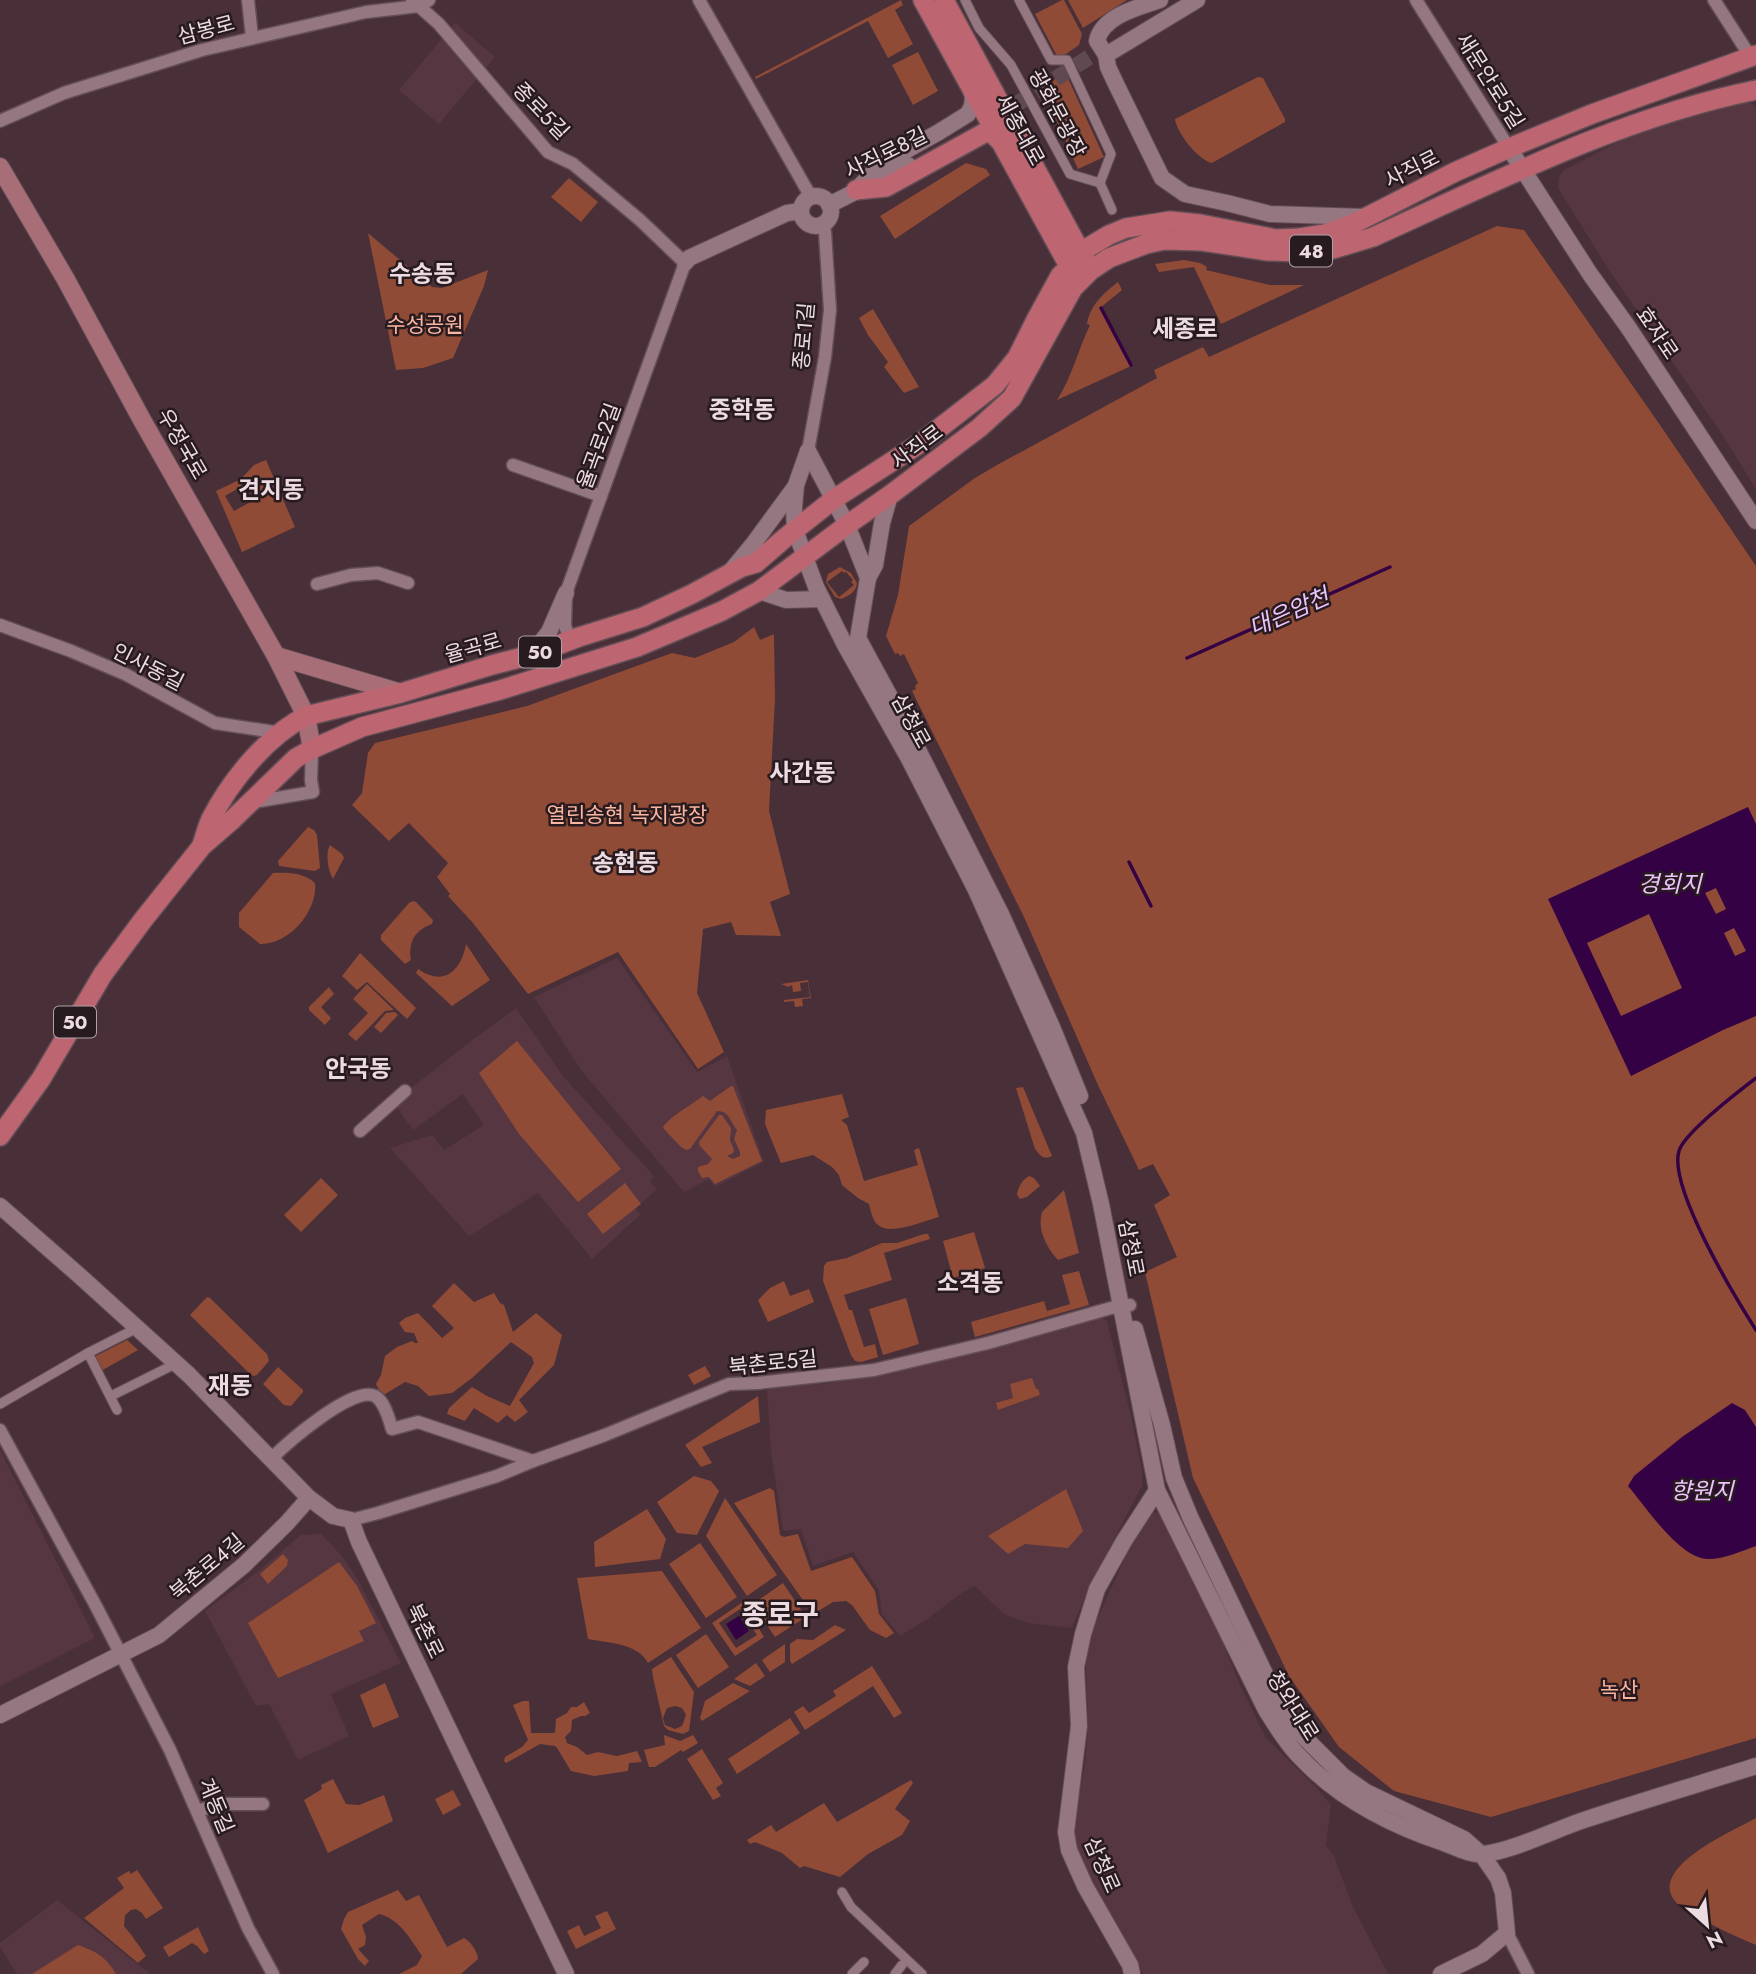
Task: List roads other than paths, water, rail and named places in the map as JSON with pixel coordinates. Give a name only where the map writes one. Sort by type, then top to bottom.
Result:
[{"type":"main road","name":"세종대로","points":[[923,0],[999,140],[1080,268]]},
{"type":"main road","name":"세종대로","points":[[944,0],[1060,215],[1080,268]]},
{"type":"main road","name":"사직로","points":[[806,556],[979,428],[1012,398],[1080,268],[1109,235],[1126,228],[1170,221],[1289,239],[1325,234],[1368,217],[1455,172],[1592,114],[1754,59]]},
{"type":"main road","name":"사직로","points":[[795,530],[834,499],[919,444],[995,385],[1017,358],[1057,282],[1080,268],[1164,240],[1202,240],[1285,252],[1318,251],[1354,244],[1637,123],[1711,100],[1756,90]]},
{"type":"main road","points":[[856,190],[886,187],[986,132],[991,132],[999,140]]},
{"type":"main road","name":"우정국로","points":[[0,167],[65,278],[275,656],[306,716],[312,749]]},
{"type":"main road","points":[[1060,215],[1083,232],[1109,235]]},
{"type":"main road","name":"율곡로","points":[[202,846],[211,820],[240,774],[266,746],[293,723],[306,716],[401,693],[531,655],[643,617],[742,567],[756,563],[795,530]]},
{"type":"main road","name":"율곡로","points":[[0,1136],[41,1079],[103,974],[143,920],[202,846],[284,768],[312,749],[362,727],[500,690],[638,647],[722,611],[759,591],[806,556]]},
{"type":"main road","points":[[275,656],[401,693]]},
{"type":"street","points":[[248,0],[252,37]]},
{"type":"street","points":[[699,0],[804,208],[809,225],[822,225]]},
{"type":"street","name":"광화문광장","points":[[965,0],[979,27],[1011,65],[1070,174],[1100,183],[1111,154],[1101,128],[1067,60],[1051,60],[1019,0]]},
{"type":"street","points":[[1160,0],[1119,16],[1104,26],[1098,32],[1097,41],[1100,47],[1108,49],[1197,0]]},
{"type":"street","points":[[1108,49],[1178,0]]},
{"type":"street","name":"새문안로5길","points":[[1416,0],[1509,148]]},
{"type":"street","points":[[1714,0],[1754,59]]},
{"type":"street","name":"삼봉로","points":[[0,121],[64,93],[202,50],[420,2]]},
{"type":"street","name":"종로5길","points":[[420,2],[548,152],[573,163],[640,220],[685,263]]},
{"type":"street","points":[[1108,49],[1108,67],[1162,178],[1185,194],[1270,214],[1368,217]]},
{"type":"street","points":[[856,190],[881,164],[968,114],[973,97],[969,84]]},
{"type":"street","name":"사직로8길","points":[[830,205],[961,140]]},
{"type":"street","name":"효자로","points":[[1509,148],[1756,521]]},
{"type":"street","points":[[1100,183],[1112,210]]},
{"type":"street","points":[[685,263],[692,263],[804,208],[819,197],[830,205]]},
{"type":"street","name":"종로1길","points":[[808,452],[825,357],[830,310],[825,232],[822,225],[829,218],[830,205]]},
{"type":"street","name":"율곡로2길","points":[[579,637],[568,634],[565,626],[566,593],[685,263]]},
{"type":"street","points":[[795,530],[796,485],[808,452]]},
{"type":"street","points":[[808,452],[847,525],[868,578]]},
{"type":"street","points":[[513,465],[601,496]]},
{"type":"street","points":[[727,576],[796,485]]},
{"type":"street","name":"삼청로","points":[[890,495],[875,565],[868,578],[858,638],[1001,914],[1072,1077],[1094,1136],[1157,1490],[1097,1589],[1083,1634],[1076,1667],[1079,1726],[1066,1832],[1069,1850],[1085,1886],[1130,1965],[1132,1974]]},
{"type":"street","name":"삼청로","points":[[795,530],[822,599],[845,645],[908,757],[976,891],[1084,1133],[1126,1306],[1162,1425],[1174,1478]]},
{"type":"street","points":[[317,584],[351,575],[378,573],[408,583]]},
{"type":"street","points":[[759,591],[786,600],[822,599]]},
{"type":"street","points":[[531,655],[549,632],[566,593]]},
{"type":"street","name":"인사동길","points":[[0,625],[71,650],[125,674],[215,723],[281,733]]},
{"type":"street","points":[[249,802],[313,792],[312,749]]},
{"type":"street","points":[[360,1132],[405,1091]]},
{"type":"street","points":[[0,1206],[138,1328],[309,1498],[333,1516],[351,1520]]},
{"type":"street","name":"북촌로5길","points":[[351,1520],[497,1476],[605,1436],[729,1384],[874,1370],[1126,1306]]},
{"type":"street","points":[[0,1404],[118,1336],[138,1328]]},
{"type":"street","points":[[88,1353],[117,1410]]},
{"type":"street","points":[[111,1396],[175,1364]]},
{"type":"street","points":[[271,1459],[287,1442],[346,1401],[369,1394],[379,1398],[387,1415],[388,1431],[418,1422],[533,1461]]},
{"type":"street","name":"계동길","points":[[0,1430],[170,1750],[248,1928],[274,1974]]},
{"type":"street","name":"청와대로","points":[[1174,1478],[1191,1520],[1278,1701],[1298,1731],[1350,1782],[1464,1839],[1482,1855]]},
{"type":"street","name":"청와대로","points":[[1157,1490],[1266,1710],[1299,1756],[1363,1808],[1413,1833],[1482,1855]]},
{"type":"street","name":"북촌로4길","points":[[0,1715],[159,1635],[244,1565],[309,1498]]},
{"type":"street","name":"북촌로","points":[[351,1520],[359,1542],[566,1974]]},
{"type":"street","points":[[1528,1974],[1507,1933],[1503,1893],[1498,1878],[1482,1855],[1756,1766]]},
{"type":"street","points":[[197,1811],[221,1804],[263,1804]]},
{"type":"street","points":[[842,1892],[851,1907],[922,1974]]},
{"type":"street","points":[[1441,1974],[1482,1954],[1507,1933]]},
{"type":"street","points":[[852,1974],[864,1962]]},
{"type":"street","points":[[894,1974],[902,1965]]},
{"type":"water","name":"경회지","points":[[1748,807],[1756,824],[1756,1016],[1631,1076],[1548,899]],"holes":[[[1716,888],[1726,909],[1716,914],[1705,893]],[[1649,914],[1682,988],[1621,1016],[1587,943]],[[1734,928],[1746,951],[1735,956],[1724,933]]]},
{"type":"water","name":"향원지","points":[[1732,1403],[1745,1410],[1756,1427],[1756,1546],[1714,1559],[1697,1557],[1675,1541],[1628,1486],[1634,1476],[1682,1437]]},
{"type":"water","points":[[739,1616],[749,1631],[736,1640],[726,1624]]},
{"type":"waterway","points":[[1101,308],[1131,365]]},
{"type":"waterway","name":"대은암천","points":[[1187,658],[1390,567]]},
{"type":"waterway","points":[[1129,862],[1151,906]]},
{"type":"waterway","points":[[1756,1078],[1713,1113],[1683,1143],[1679,1151],[1678,1168],[1693,1215],[1756,1330]]},
{"type":"tunnel","points":[[995,118],[1111,43]]},
{"type":"district","name":"수송동","points":[[422,274]]},
{"type":"district","name":"세종로","points":[[1185,329]]},
{"type":"district","name":"중학동","points":[[742,410]]},
{"type":"district","name":"견지동","points":[[271,490]]},
{"type":"district","name":"사간동","points":[[802,773]]},
{"type":"district","name":"송현동","points":[[625,863]]},
{"type":"district","name":"안국동","points":[[358,1069]]},
{"type":"district","name":"소격동","points":[[970,1283]]},
{"type":"district","name":"재동","points":[[230,1386]]},
{"type":"district","name":"종로구","points":[[780,1614]]},
{"type":"park label","name":"수성공원","points":[[425,325]]},
{"type":"park label","name":"열린송현 녹지광장","points":[[627,815]]},
{"type":"park label","name":"녹산","points":[[1619,1690]]}]
